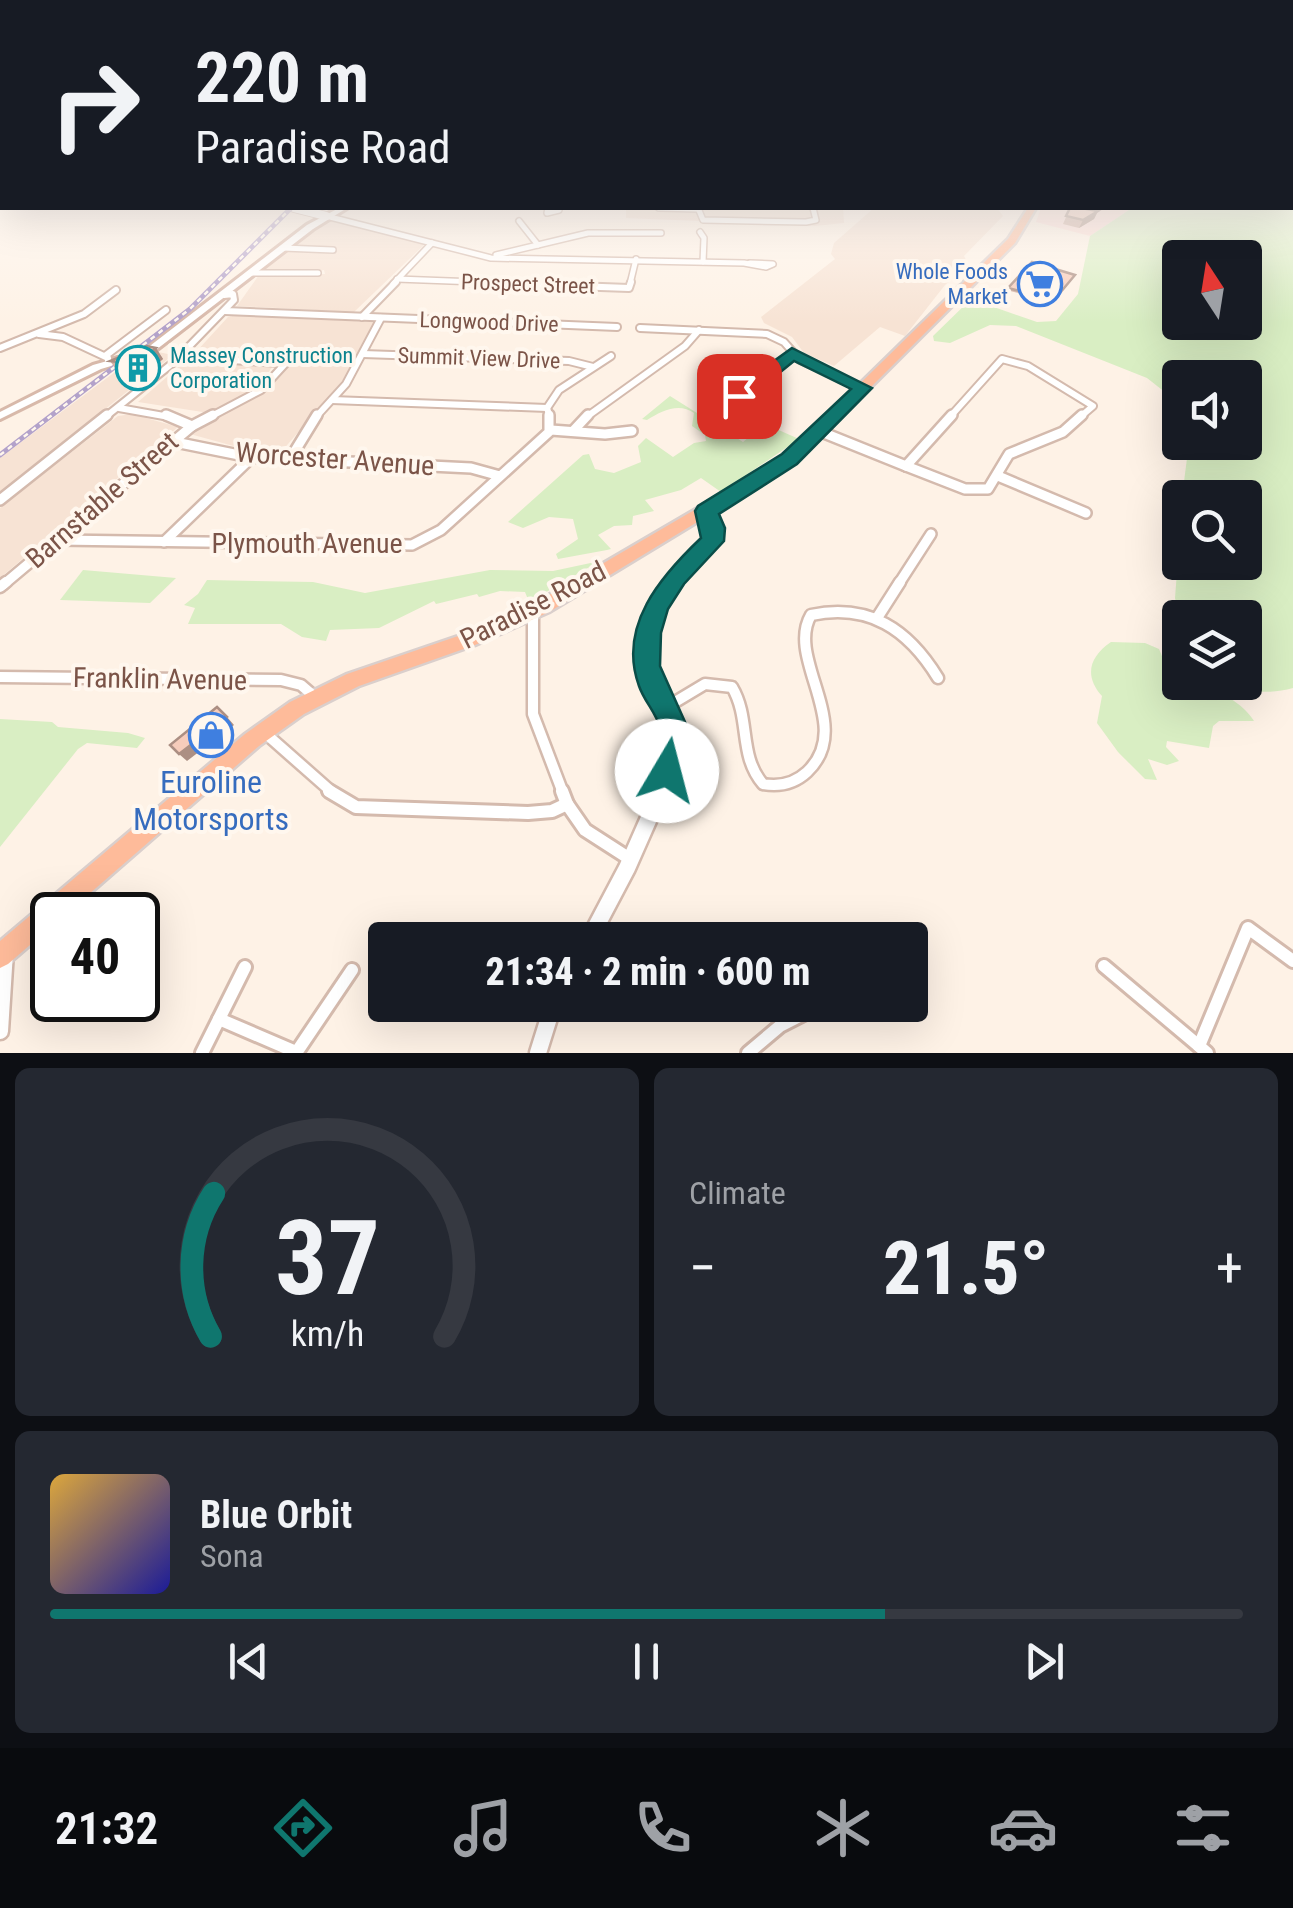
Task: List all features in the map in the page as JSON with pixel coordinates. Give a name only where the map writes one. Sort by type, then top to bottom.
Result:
[{"type":"highway","name":"Paradise Road","points":[[3,954],[263,731],[315,697],[370,673],[470,640],[533,612],[778,467],[1012,241],[1022,225]]},
{"type":"main road","points":[[133,358],[152,351],[226,304],[252,273],[314,225]]},
{"type":"main road","points":[[0,416],[110,360]]},
{"type":"street","points":[[362,225],[488,257],[750,264]]},
{"type":"street","points":[[522,225],[538,245]]},
{"type":"street","points":[[488,257],[594,232],[661,233]]},
{"type":"street","points":[[700,232],[704,236],[703,262]]},
{"type":"street","points":[[362,317],[432,243]]},
{"type":"street","points":[[283,248],[332,250]]},
{"type":"street","name":"Prospect Street","points":[[397,278],[629,288],[636,259]]},
{"type":"street","points":[[252,273],[318,273]]},
{"type":"street","points":[[0,348],[84,314],[116,290]]},
{"type":"street","points":[[0,500],[180,357],[226,304]]},
{"type":"street","name":"Longwood Drive","points":[[226,304],[362,317],[617,326]]},
{"type":"street","points":[[27,336],[57,334],[110,360],[166,310]]},
{"type":"street","points":[[290,459],[363,354],[381,318]]},
{"type":"street","points":[[640,328],[767,334],[779,338],[792,353],[863,388]]},
{"type":"street","points":[[573,431],[586,416],[685,346],[698,330]]},
{"type":"street","points":[[192,426],[261,390],[296,352]]},
{"type":"street","points":[[739,396],[792,353]]},
{"type":"street","name":"Summit View Drive","points":[[363,354],[569,361],[593,367]]},
{"type":"street","points":[[611,356],[553,395],[546,408],[551,430],[605,434],[632,431]]},
{"type":"street","points":[[180,357],[282,363]]},
{"type":"street","points":[[819,431],[906,466],[974,491],[988,489],[1009,454],[1063,432],[1093,406],[1028,366],[999,360],[906,466]]},
{"type":"street","points":[[332,400],[546,408]]},
{"type":"street","name":"Barnstable Street","points":[[0,587],[192,426],[171,416],[119,408]]},
{"type":"street","name":"Plymouth Avenue","points":[[58,540],[412,545],[441,530],[551,430]]},
{"type":"street","name":"Worcester Avenue","points":[[170,442],[252,457],[470,468],[500,476]]},
{"type":"street","points":[[164,542],[252,457]]},
{"type":"street","points":[[998,476],[1086,514]]},
{"type":"street","points":[[598,922],[630,859],[673,747],[674,723],[648,676],[648,633],[666,590],[713,541],[714,528],[706,511]]},
{"type":"street","points":[[876,618],[932,534]]},
{"type":"street","points":[[665,708],[696,687],[726,684],[737,692],[742,706],[744,759],[763,784],[771,786],[799,779],[820,755],[824,738],[804,637],[807,619],[820,612],[848,610],[876,618],[914,640],[938,678]]},
{"type":"street","points":[[533,612],[532,703],[567,804],[575,822],[590,836],[630,859]]},
{"type":"street","name":"Franklin Avenue","points":[[0,676],[281,680],[301,685],[315,697]]},
{"type":"street","points":[[263,731],[324,788],[356,807],[528,812],[567,804]]},
{"type":"street","points":[[1104,966],[1203,1049],[1248,928],[1293,961]]},
{"type":"street","points":[[0,1031],[3,954]]},
{"type":"street","points":[[202,1053],[245,967]]},
{"type":"street","points":[[219,1019],[296,1052],[352,970]]},
{"type":"street","points":[[538,1053],[548,1022]]},
{"type":"street","points":[[748,1053],[788,1022]]},
{"type":"shaded area","points":[[320,225],[352,225],[425,244],[354,312],[237,306],[259,275],[325,274],[324,270],[304,274],[262,270],[288,250],[335,250],[293,245]]},
{"type":"shaded area","points":[[854,225],[994,225],[964,256],[969,265],[945,285],[905,336],[880,327],[834,366],[804,353],[792,337],[764,323],[761,317],[835,259],[831,254],[834,243]]},
{"type":"shaded area","points":[[1048,225],[1106,225],[1090,236]]},
{"type":"shaded area","points":[[228,317],[374,322],[343,380],[282,451],[248,450],[190,434],[268,390],[298,351],[287,351],[278,358],[195,353]]},
{"type":"shaded area","points":[[158,352],[173,355],[0,493],[0,458],[127,363]]},
{"type":"shaded area","points":[[184,362],[273,366],[257,388],[209,413],[138,402]]},
{"type":"shaded area","points":[[132,414],[178,427],[0,578],[0,508],[118,416]]},
{"type":"green space","points":[[1106,225],[1293,225],[1293,688],[1262,692],[1262,600],[1175,598],[1176,580],[1262,580],[1262,480],[1184,480],[1187,460],[1262,460],[1262,360],[1162,360],[1162,390],[1147,378],[1016,326],[990,325],[950,343],[934,341],[933,336],[971,299],[1037,322],[1056,321],[1078,294],[1090,236]]},
{"type":"green space","points":[[670,396],[743,442],[765,424],[799,439],[721,492],[701,478],[681,490],[645,500],[654,511],[633,516],[632,525],[614,526],[598,535],[611,549],[558,559],[556,554],[578,539],[573,519],[549,517],[523,528],[508,522],[583,455],[589,454],[595,469],[614,473],[641,462],[638,446],[646,438],[673,457],[694,443],[706,441],[705,435],[692,426],[694,413],[688,410],[670,409],[642,419]]},
{"type":"green space","points":[[600,561],[529,602],[525,592],[500,591],[436,604],[434,601],[379,628],[330,630],[326,641],[302,637],[281,624],[188,624],[195,608],[184,605],[207,580],[313,582],[365,593],[490,570],[553,571]]},
{"type":"green space","points":[[83,570],[176,578],[150,603],[60,600]]},
{"type":"green space","points":[[1111,642],[1145,643],[1159,649],[1162,700],[1232,700],[1254,721],[1219,721],[1213,726],[1209,748],[1167,741],[1166,747],[1179,761],[1167,765],[1148,759],[1157,780],[1145,779],[1097,723],[1102,696],[1091,674],[1098,654]]},
{"type":"green space","points":[[0,719],[52,722],[58,727],[145,738],[137,748],[87,743],[78,749],[0,847]]},
{"type":"building","name":"Whole Foods Market","points":[[1032,262],[1075,275],[1054,300],[1008,288]]},
{"type":"building","points":[[146,346],[156,348],[136,364],[110,361]]},
{"type":"building","points":[[217,707],[227,717],[179,754],[170,745]]},
{"type":"railway","points":[[0,455],[190,309],[274,225]]},
{"type":"place","name":"Whole Foods Market","points":[[1040,284]]},
{"type":"place","name":"Massey Construction Corporation","points":[[138,368]]},
{"type":"place","name":"Euroline Motorsports","points":[[211,735]]},
{"type":"route","points":[[667,771],[674,723],[653,688],[646,666],[648,633],[656,607],[682,570],[713,541],[714,528],[706,511],[790,459],[863,388],[792,353],[739,396]]}]
